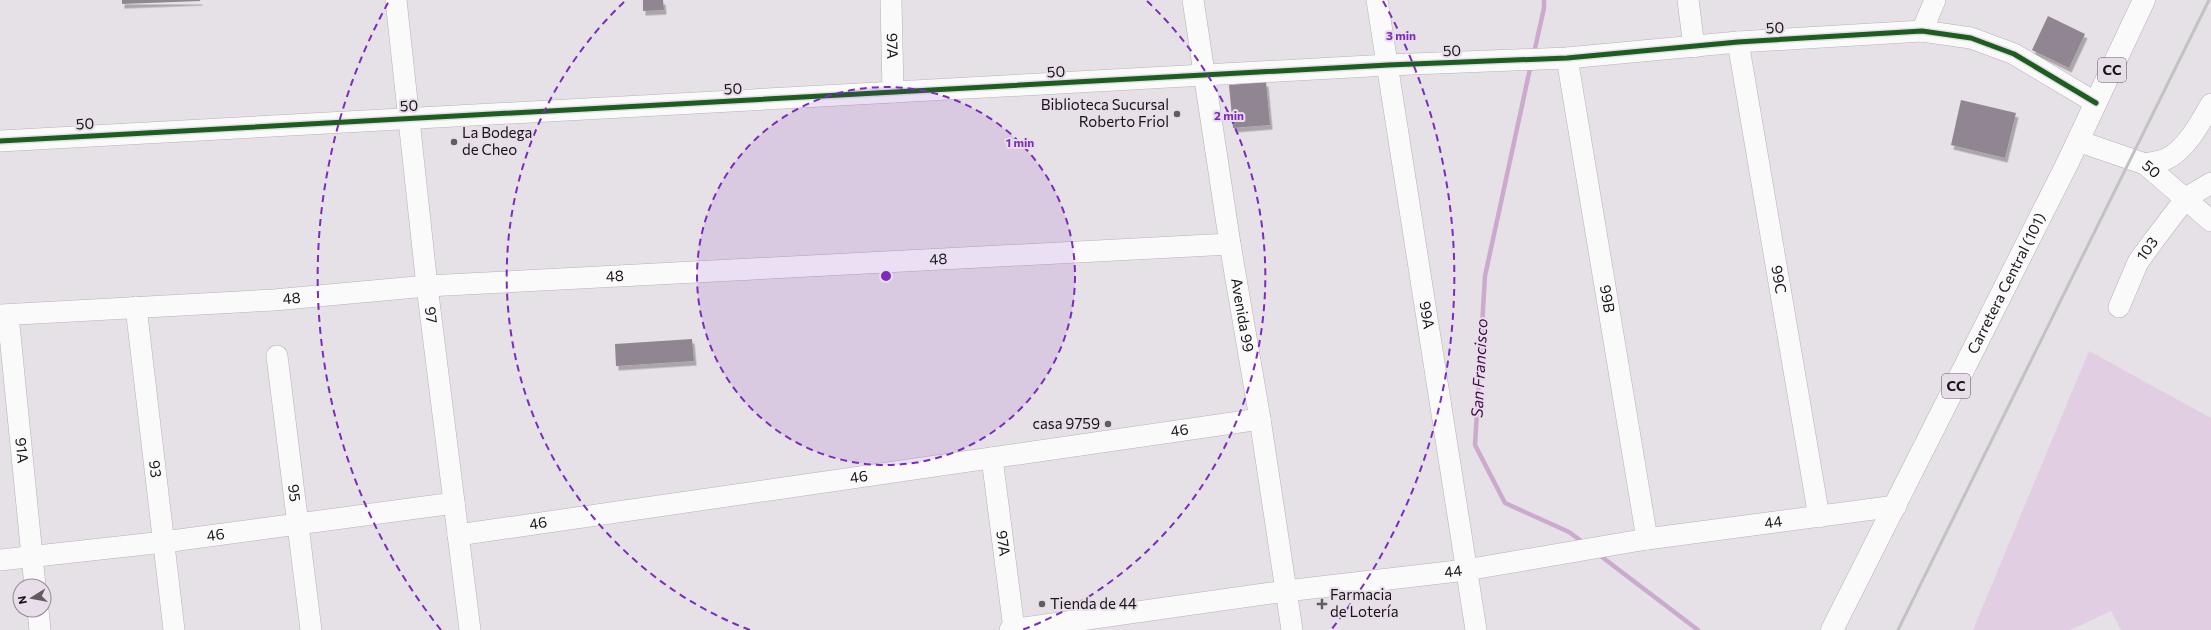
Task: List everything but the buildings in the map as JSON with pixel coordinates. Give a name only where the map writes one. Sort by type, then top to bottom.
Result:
[{"type":"main road","name":"Carretera Central (101)","points":[[1832,630],[1896,506],[2078,140],[2144,0]]},
{"type":"street","name":"97","points":[[396,0],[427,286],[470,630]]},
{"type":"street","name":"97A","points":[[891,0],[893,92]]},
{"type":"street","name":"Avenida 99","points":[[1193,0],[1230,244],[1260,419],[1292,630]]},
{"type":"street","name":"99A","points":[[1377,0],[1476,630]]},
{"type":"street","points":[[1688,0],[1694,47]]},
{"type":"street","points":[[1922,31],[1935,0]]},
{"type":"street","name":"50","points":[[0,141],[1388,65],[1567,58],[1738,42],[1922,31],[1971,38],[2014,54],[2096,103]]},
{"type":"street","name":"99C","points":[[1738,42],[1819,517]]},
{"type":"street","name":"99B","points":[[1567,58],[1647,539]]},
{"type":"street","points":[[2145,164],[2167,159],[2176,152],[2200,123],[2211,104]]},
{"type":"street","name":"50","points":[[2078,140],[2145,164],[2211,221]]},
{"type":"street","points":[[2186,198],[2211,183]]},
{"type":"street","name":"103","points":[[2119,307],[2138,262],[2186,198]]},
{"type":"street","name":"48","points":[[4,315],[274,300],[427,286],[1230,244]]},
{"type":"street","name":"93","points":[[136,307],[174,630]]},
{"type":"street","name":"91A","points":[[4,315],[34,578]]},
{"type":"street","name":"95","points":[[277,356],[311,630]]},
{"type":"street","name":"46","points":[[458,534],[1260,419]]},
{"type":"street","name":"97A","points":[[992,458],[1012,630]]},
{"type":"street","name":"46","points":[[0,560],[164,542],[454,503]]},
{"type":"street","name":"44","points":[[1012,630],[1286,592],[1466,570],[1647,539],[1896,506]]},
{"type":"street","points":[[39,618],[40,630]]},
{"type":"shaded area","points":[[2089,351],[2211,418],[2211,630],[2121,630],[2111,611],[2070,630],[1973,630]]},
{"type":"waterway","name":"San Francisco","points":[[1534,53],[1544,8],[1544,0]]},
{"type":"waterway","name":"San Francisco","points":[[1531,64],[1485,276],[1475,445],[1505,503],[1569,532],[1584,543]]},
{"type":"waterway","name":"San Francisco","points":[[1598,554],[1698,630]]},
{"type":"railway","points":[[1898,630],[2209,0]]},
{"type":"cycle path","points":[[0,141],[1388,65],[1567,58],[1738,42],[1922,31],[1971,38],[2014,54],[2096,103]]},
{"type":"place","name":"Biblioteca Sucursal Roberto Friol","points":[[1177,114]]},
{"type":"place","name":"La Bodega de Cheo","points":[[454,142]]},
{"type":"place","name":"casa 9759","points":[[1108,424]]},
{"type":"place","name":"Tienda de 44","points":[[1042,604]]},
{"type":"place","name":"Farmacia de Lotería","points":[[1322,604]]}]
